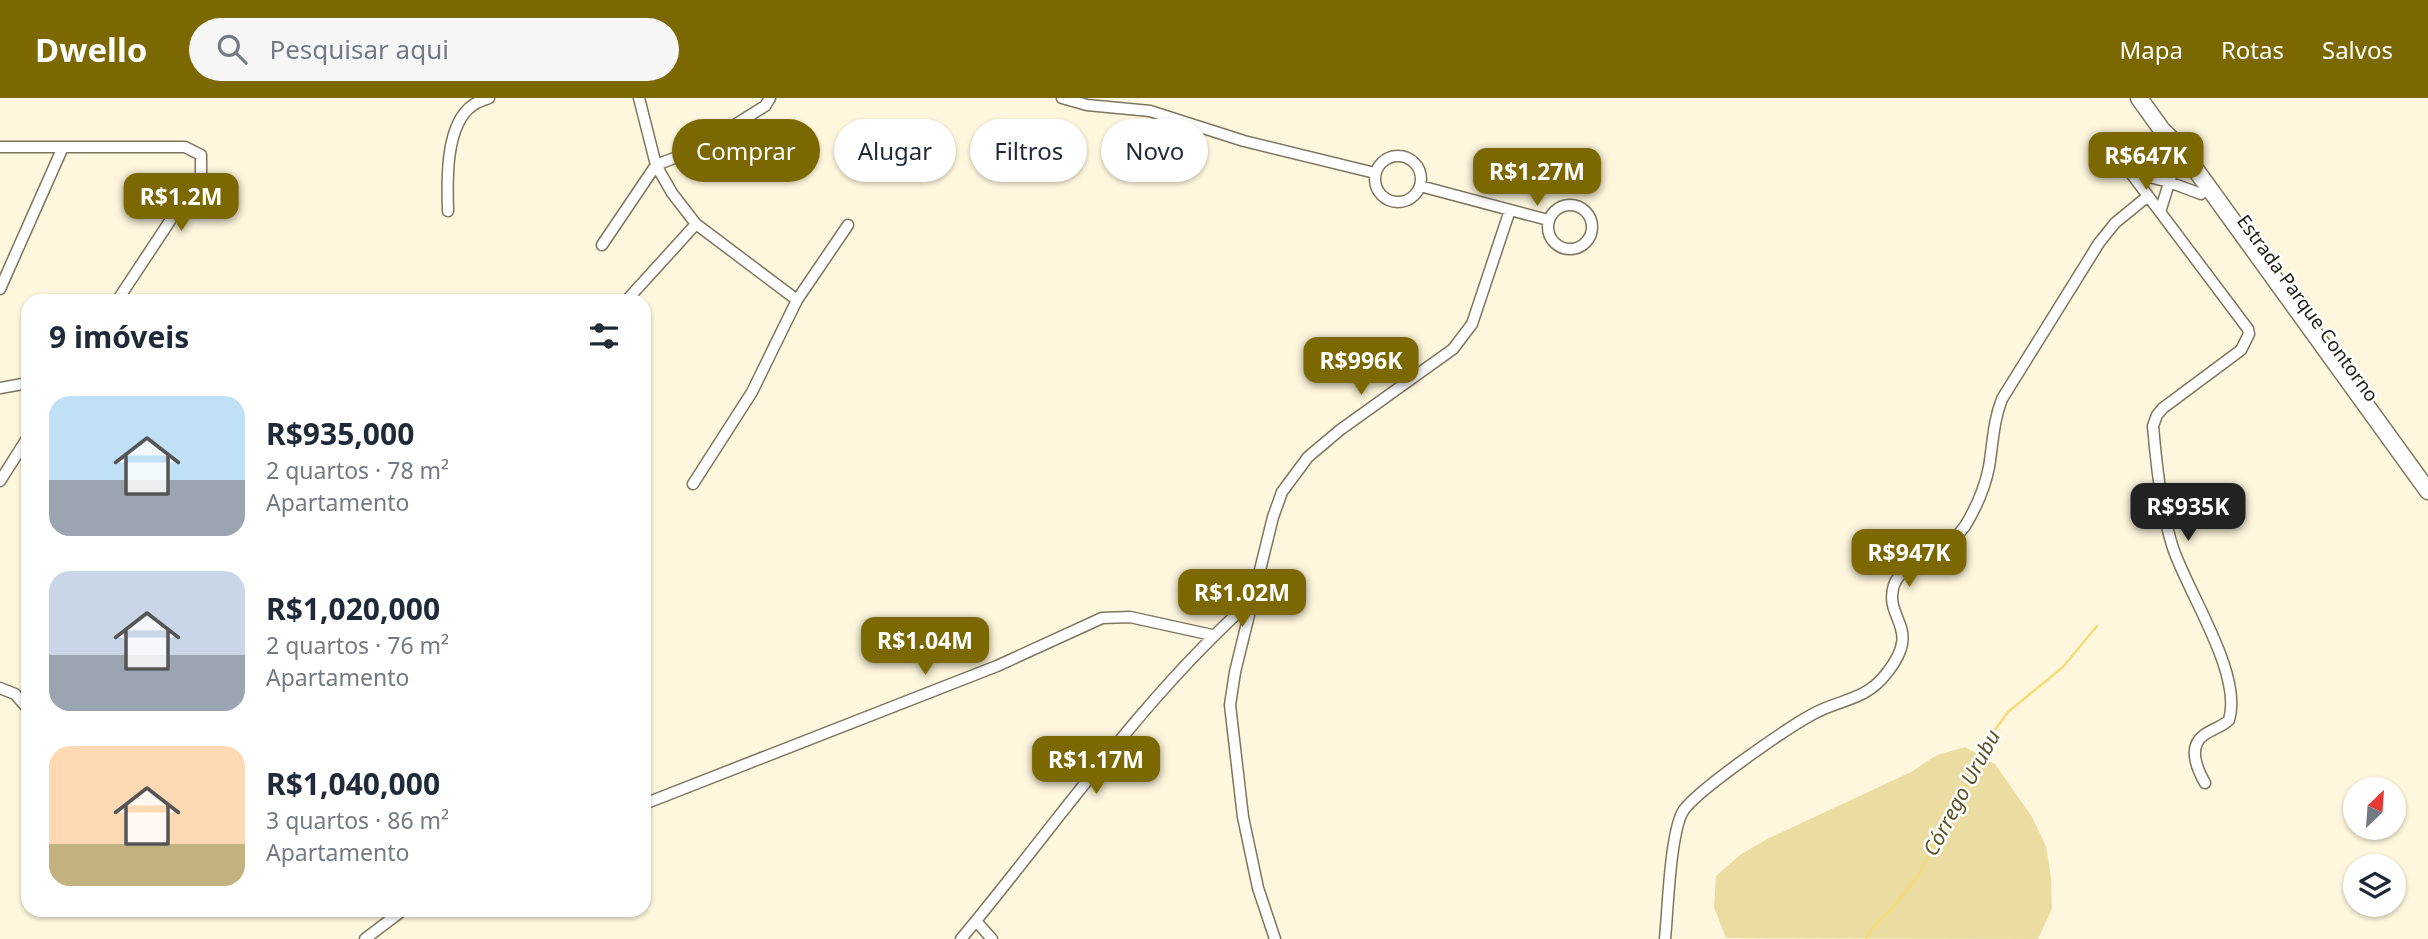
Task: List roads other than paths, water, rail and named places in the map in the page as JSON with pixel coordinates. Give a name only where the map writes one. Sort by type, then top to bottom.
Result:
[{"type":"main road","name":"Estrada Parque Contorno","points":[[2139,98],[2428,491]]},
{"type":"main road","name":"Estrada Parque Contorno","points":[[2179,152],[2201,194],[2338,386],[2428,506]]},
{"type":"street","points":[[448,211],[447,167],[453,139],[463,115],[473,105],[489,98]]},
{"type":"street","points":[[639,98],[656,165],[672,193],[696,224],[797,300]]},
{"type":"street","points":[[602,245],[656,165],[693,151],[765,106],[770,98]]},
{"type":"street","points":[[1062,98],[1087,105],[1150,111],[1244,141],[1375,173]]},
{"type":"street","points":[[0,147],[184,147],[201,155],[201,173],[122,294]]},
{"type":"street","points":[[0,289],[63,147]]},
{"type":"street","points":[[2161,212],[2179,152]]},
{"type":"street","points":[[1403,157],[1418,168],[1420,186],[1409,200],[1392,202],[1377,191],[1375,173],[1386,159],[1403,157]]},
{"type":"street","points":[[2201,194],[2130,172],[2248,329],[2249,334],[2241,350],[2163,408],[2153,426],[2173,547],[2223,662],[2230,692],[2232,706],[2229,720],[2202,736],[2196,746],[2196,762],[2205,783]]},
{"type":"street","points":[[1420,186],[1548,220]]},
{"type":"street","points":[[1665,939],[1674,848],[1682,813],[1700,793],[1797,723],[1816,712],[1868,693],[1886,674],[1897,658],[1904,636],[1893,595],[1898,577],[1909,567],[1945,549],[1966,524],[1980,497],[1989,467],[1995,415],[2002,400],[2099,243],[2115,223],[2148,196]]},
{"type":"street","points":[[1577,206],[1589,215],[1592,222],[1589,239],[1574,250],[1556,246],[1547,229],[1548,220],[1560,207],[1577,206]]},
{"type":"street","points":[[1275,939],[1258,888],[1243,817],[1230,705],[1235,672],[1273,517],[1282,492],[1308,457],[1463,338],[1472,324],[1510,210]]},
{"type":"street","points":[[632,294],[696,224]]},
{"type":"street","points":[[693,484],[752,392],[797,300],[848,225]]},
{"type":"street","points":[[0,388],[21,384]]},
{"type":"street","points":[[0,481],[21,449]]},
{"type":"street","points":[[961,939],[1126,734],[1212,635],[1252,600]]},
{"type":"street","points":[[651,801],[997,666],[1102,618],[1130,617],[1212,635]]},
{"type":"street","points":[[0,688],[15,694],[21,701]]},
{"type":"street","points":[[365,939],[394,917]]},
{"type":"street","points":[[976,920],[992,939]]},
{"type":"waterway","name":"Córrego Urubu","points":[[1866,939],[1919,874],[1989,738],[2008,712],[2063,667],[2097,626]]}]
